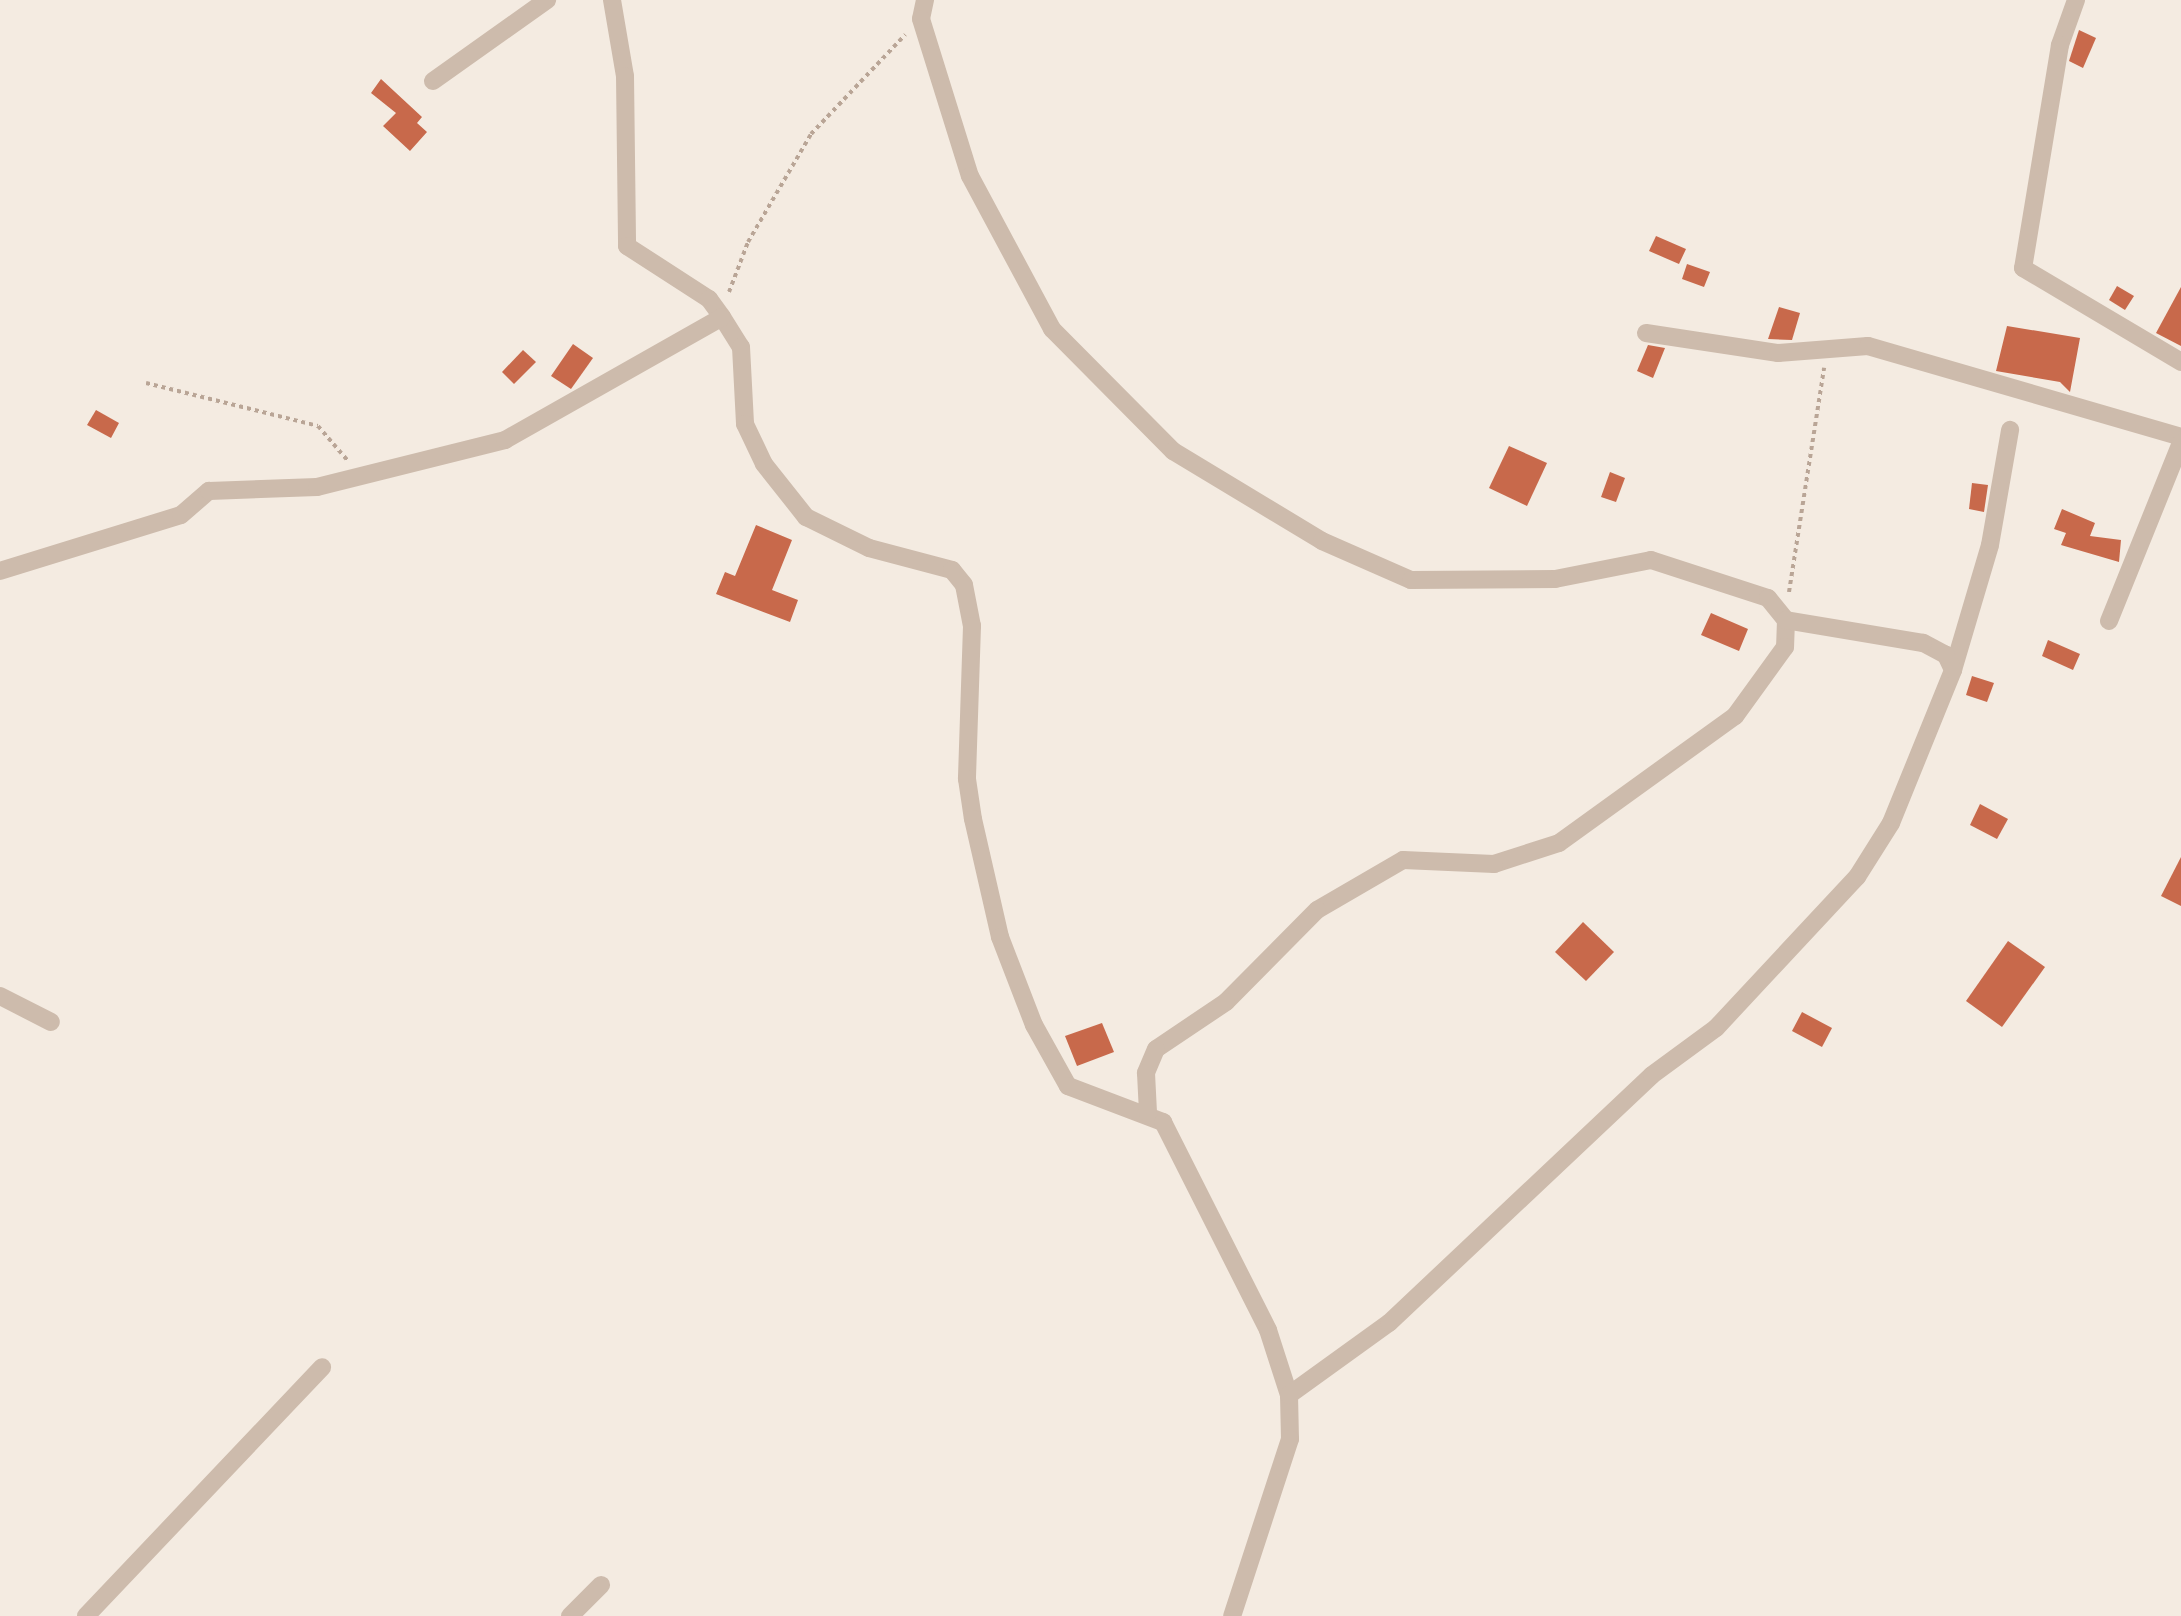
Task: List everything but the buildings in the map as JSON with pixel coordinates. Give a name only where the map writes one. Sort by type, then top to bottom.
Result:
[{"type":"street","points":[[433,81],[547,0]]},
{"type":"street","points":[[612,0],[625,76],[622,236],[640,259],[709,299],[722,317],[741,347],[745,424],[764,464],[806,517],[869,548],[952,570],[964,585],[972,626],[967,779],[1000,937],[1049,1059],[1068,1086],[1095,1101],[1148,1113],[1163,1122],[1208,1223],[1247,1282],[1289,1395],[1290,1439],[1232,1616]]},
{"type":"street","points":[[925,0],[921,19],[970,176],[1052,329],[1173,451],[1322,541],[1411,580],[1555,579],[1651,560],[1768,598],[1786,620],[1923,643],[1946,655],[1953,670]]},
{"type":"street","points":[[2076,0],[2060,45],[2023,268],[2181,362]]},
{"type":"street","points":[[0,571],[181,515],[209,491],[294,490],[355,473],[505,440],[722,317]]},
{"type":"street","points":[[1646,333],[1746,350],[1868,346],[1974,372],[2181,440],[2109,621]]},
{"type":"street","points":[[1289,1395],[1448,1272],[1604,1118],[1716,1028],[1818,926],[1891,823],[1953,670],[1990,545],[2010,430]]},
{"type":"street","points":[[1148,1113],[1146,1073],[1156,1049],[1226,1002],[1317,910],[1403,860],[1494,864],[1559,843],[1735,716],[1785,647],[1786,620]]},
{"type":"street","points":[[0,996],[51,1022]]},
{"type":"street","points":[[86,1616],[322,1367]]},
{"type":"street","points":[[570,1616],[601,1585]]},
{"type":"path","points":[[722,317],[748,242],[811,134],[921,19]]},
{"type":"path","points":[[1786,620],[1809,432],[1832,347]]},
{"type":"path","points":[[146,383],[318,426],[341,445],[355,473]]}]
